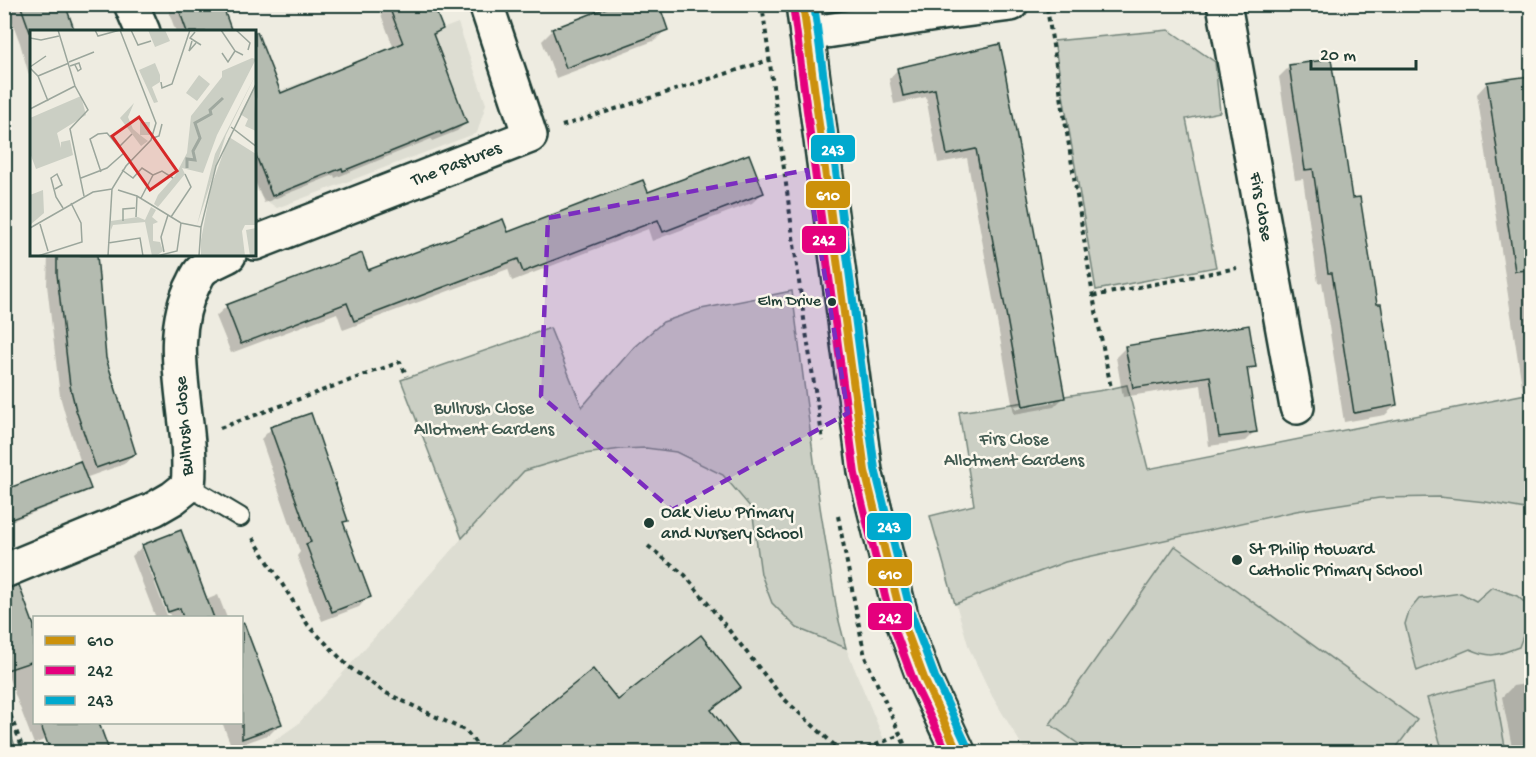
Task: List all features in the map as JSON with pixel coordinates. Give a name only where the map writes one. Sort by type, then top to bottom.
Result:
[{"type":"street","points":[[131,4],[143,30]]},
{"type":"street","points":[[486,4],[530,136]]},
{"type":"street","points":[[949,749],[901,616],[865,471],[805,19],[942,13],[1011,4]]},
{"type":"street","name":"Firs Close","points":[[1224,4],[1297,407]]},
{"type":"street","name":"The Pastures","points":[[256,243],[530,136]]},
{"type":"street","name":"Bullrush Close","points":[[4,571],[154,509],[189,486],[189,440],[182,384],[180,333],[187,296],[201,270],[227,256]]},
{"type":"lane","points":[[189,486],[240,517]]},
{"type":"path","points":[[1046,4],[1110,388]]},
{"type":"path","points":[[530,136],[770,60]]},
{"type":"path","points":[[1093,296],[1272,262]]},
{"type":"path","points":[[189,440],[400,362],[407,376]]},
{"type":"path","points":[[240,517],[308,625],[349,667],[384,692],[466,731],[483,753]]},
{"type":"path","points":[[648,546],[685,575],[783,698],[842,753]]},
{"type":"path","points":[[4,698],[24,753]]},
{"type":"path","points":[[859,753],[900,735]]},
{"type":"highlighted area","points":[[807,170],[848,413],[672,510],[541,396],[548,218]]},
{"type":"shaded area","points":[[458,23],[486,104],[477,133],[277,208],[261,197],[256,188],[256,100]]},
{"type":"shaded area","name":"Oak View Primary and Nursery School","points":[[792,291],[820,507],[838,617],[846,648],[889,752],[258,752],[298,724],[634,347],[663,322],[701,309]]},
{"type":"shaded area","name":"St Philip Howard Catholic Primary School","points":[[1531,393],[1531,752],[1026,752],[992,696],[969,648],[930,516],[1148,469]]},
{"type":"green space","points":[[1169,30],[1215,62],[1220,112],[1186,119],[1216,267],[1096,290],[1054,41]]},
{"type":"green space","name":"Bullrush Close Allotment Gardens","points":[[792,291],[820,507],[838,617],[846,648],[797,628],[772,603],[761,574],[752,509],[723,475],[676,452],[646,448],[621,449],[577,455],[524,471],[462,538],[401,380],[550,328],[582,407],[634,347],[663,322],[701,309]]},
{"type":"green space","name":"Firs Close Allotment Gardens","points":[[1127,385],[1148,469],[1531,393],[1531,510],[1439,497],[1379,498],[1296,511],[1065,562],[955,604],[930,516],[974,505],[959,412]]},
{"type":"green space","points":[[1175,546],[1417,720],[1393,752],[1090,752],[1050,724]]},
{"type":"green space","points":[[1492,587],[1517,596],[1530,607],[1531,614],[1519,647],[1494,655],[1470,649],[1417,671],[1405,624],[1409,611],[1419,599],[1461,593],[1476,601]]},
{"type":"green space","points":[[1493,681],[1506,752],[1443,752],[1427,698]]},
{"type":"green space","points":[[5,716],[17,752],[5,752]]},
{"type":"building","points":[[20,4],[65,4],[74,30],[30,30],[30,32]]},
{"type":"building","points":[[177,4],[222,4],[231,30],[186,30]]},
{"type":"building","points":[[388,4],[433,4],[443,29],[433,34],[467,123],[272,196],[256,156],[256,32],[281,93],[403,43]]},
{"type":"building","points":[[616,4],[659,4],[668,30],[566,68],[552,29]]},
{"type":"building","points":[[1000,44],[1065,398],[1023,406],[976,149],[947,155],[935,89],[903,96],[897,68]]},
{"type":"building","points":[[1331,59],[1352,198],[1360,197],[1377,304],[1381,304],[1397,405],[1354,413],[1332,273],[1328,273],[1313,169],[1305,170],[1289,65]]},
{"type":"building","points":[[1529,76],[1532,92],[1532,270],[1515,271],[1487,82]]},
{"type":"building","points":[[749,154],[764,193],[663,232],[658,220],[523,272],[518,259],[354,321],[347,303],[241,344],[226,305],[362,253],[368,270],[503,219],[508,232],[643,180],[648,192]]},
{"type":"building","points":[[57,256],[97,256],[106,358],[136,454],[96,468],[70,386]]},
{"type":"building","points":[[1249,325],[1256,367],[1247,368],[1257,432],[1219,437],[1210,376],[1133,388],[1125,346]]},
{"type":"building","points":[[311,413],[348,521],[343,522],[371,597],[332,612],[306,544],[311,542],[270,427]]},
{"type":"building","points":[[80,461],[91,489],[4,522],[4,490]]},
{"type":"building","points":[[181,530],[213,616],[182,616],[180,608],[168,612],[142,545]]},
{"type":"building","points":[[19,585],[33,623],[33,661],[4,671],[4,589]]},
{"type":"building","points":[[243,624],[282,724],[242,739],[243,724]]},
{"type":"building","points":[[701,635],[741,687],[711,710],[744,753],[488,753],[593,669],[618,700]]},
{"type":"building","points":[[40,724],[99,724],[110,753],[51,753]]},
{"type":"transit line","name":"610","points":[[803,4],[865,471],[901,616],[925,681],[958,752]]},
{"type":"transit line","name":"243","points":[[814,4],[875,469],[911,613],[935,677],[968,748]]},
{"type":"transit line","name":"242","points":[[793,5],[855,474],[891,620],[915,685],[947,752]]},
{"type":"place","name":"Elm Drive","points":[[832,302]]},
{"type":"place","name":"Oak View Primary and Nursery School","points":[[649,523]]},
{"type":"place","name":"St Philip Howard Catholic Primary School","points":[[1237,560]]}]
